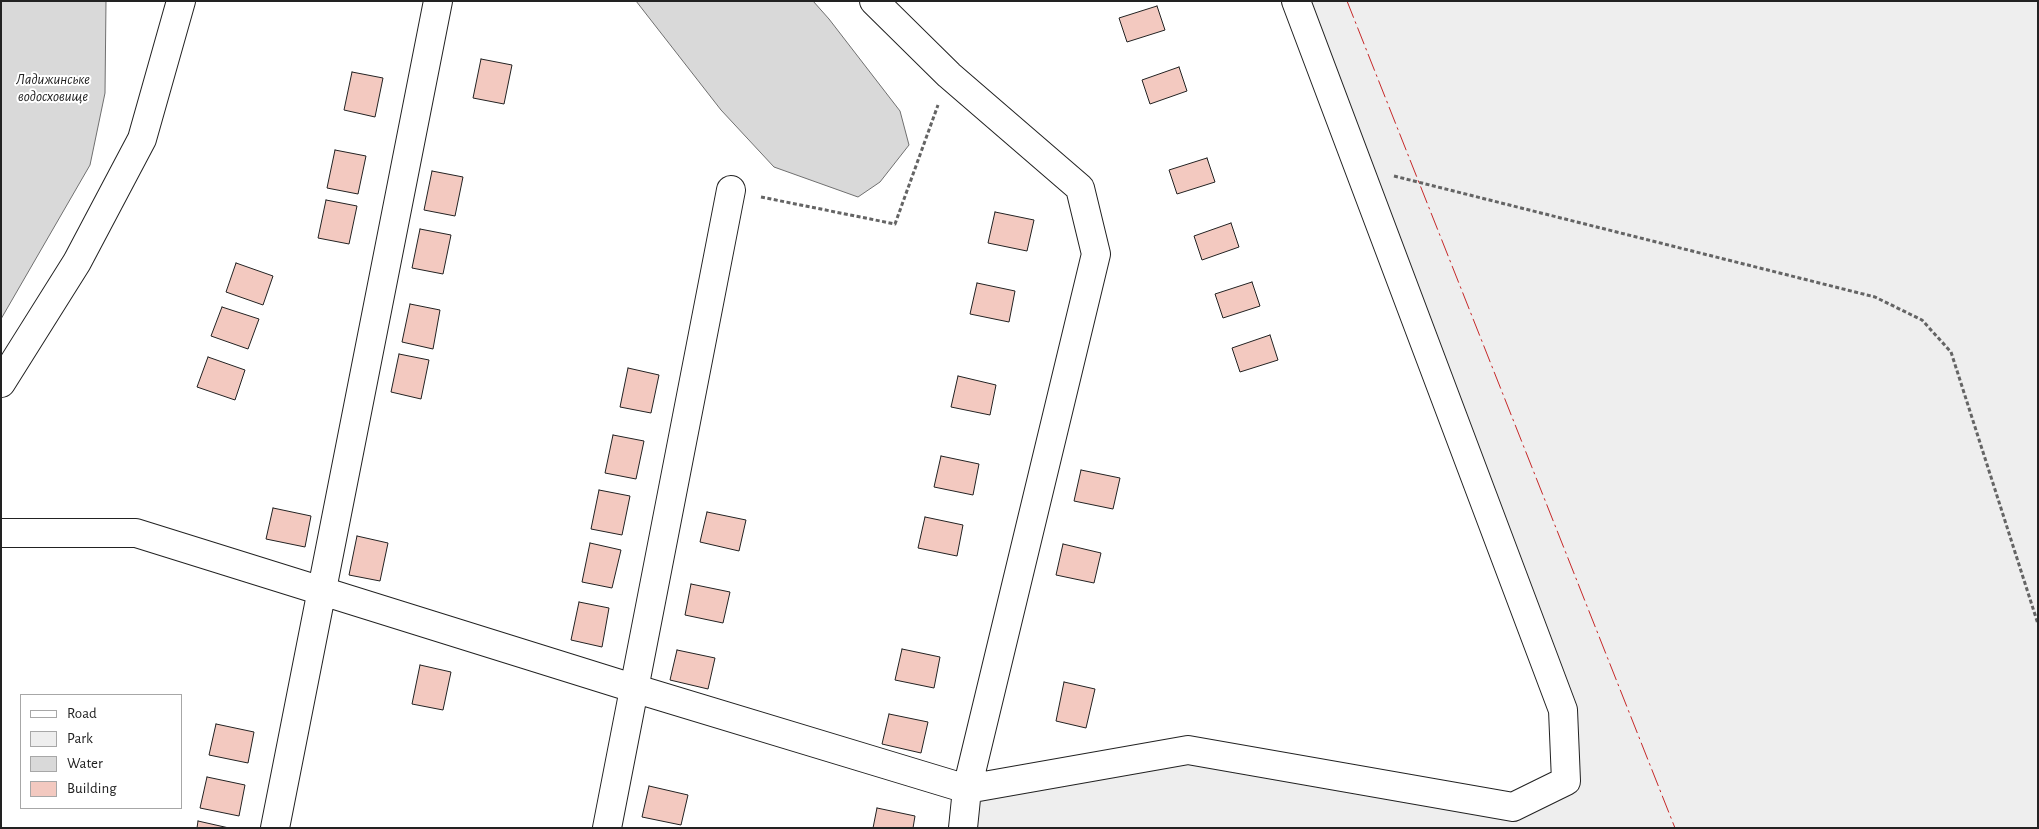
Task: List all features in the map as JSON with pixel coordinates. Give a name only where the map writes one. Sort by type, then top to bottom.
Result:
[{"type":"street","points":[[1,383],[77,262],[142,139],[181,1]]},
{"type":"street","points":[[275,828],[438,1]]},
{"type":"street","points":[[874,1],[949,75],[1080,188],[1096,254],[967,789],[963,828]]},
{"type":"street","points":[[1,533],[136,534],[967,789],[1188,750],[1513,807],[1566,781],[1563,710],[1296,1]]},
{"type":"street","points":[[607,828],[731,190]]},
{"type":"path","points":[[731,190],[895,224],[949,75]]},
{"type":"path","points":[[1360,168],[1875,297],[1922,320],[1951,352],[2038,624]]},
{"type":"green space","points":[[1296,1],[2038,1],[2038,828],[963,828],[967,789],[1188,750],[1513,807],[1566,780],[1563,710]]},
{"type":"water","name":"Ладижинське водосховище","points":[[1,1],[106,1],[105,93],[90,165],[1,319]]},
{"type":"water","points":[[636,1],[813,1],[900,111],[909,145],[880,182],[858,197],[774,167],[721,110]]},
{"type":"building","points":[[1157,6],[1165,30],[1127,42],[1119,18]]},
{"type":"building","points":[[481,59],[512,65],[504,104],[473,98]]},
{"type":"building","points":[[1179,67],[1187,91],[1150,104],[1142,80]]},
{"type":"building","points":[[352,72],[383,78],[375,117],[344,110]]},
{"type":"building","points":[[335,150],[366,156],[358,194],[327,188]]},
{"type":"building","points":[[1207,158],[1215,182],[1177,194],[1169,170]]},
{"type":"building","points":[[432,171],[463,177],[455,216],[424,210]]},
{"type":"building","points":[[326,200],[357,206],[349,244],[318,238]]},
{"type":"building","points":[[995,212],[1034,220],[1027,251],[988,243]]},
{"type":"building","points":[[1231,223],[1239,247],[1202,260],[1194,236]]},
{"type":"building","points":[[420,229],[451,235],[443,274],[412,268]]},
{"type":"building","points":[[236,263],[273,276],[263,305],[226,292]]},
{"type":"building","points":[[1252,282],[1260,306],[1223,318],[1215,294]]},
{"type":"building","points":[[977,283],[1015,291],[1009,322],[970,314]]},
{"type":"building","points":[[410,304],[440,310],[433,349],[402,342]]},
{"type":"building","points":[[222,307],[259,319],[248,349],[211,336]]},
{"type":"building","points":[[1270,335],[1278,360],[1240,372],[1232,348]]},
{"type":"building","points":[[399,354],[429,360],[421,399],[391,392]]},
{"type":"building","points":[[208,357],[245,370],[235,400],[197,387]]},
{"type":"building","points":[[628,368],[659,375],[651,413],[620,407]]},
{"type":"building","points":[[958,376],[996,385],[990,415],[951,407]]},
{"type":"building","points":[[613,435],[644,441],[636,479],[605,473]]},
{"type":"building","points":[[941,456],[979,464],[973,495],[934,487]]},
{"type":"building","points":[[1081,470],[1120,478],[1113,509],[1074,501]]},
{"type":"building","points":[[599,490],[630,496],[622,535],[591,529]]},
{"type":"building","points":[[273,508],[311,516],[305,547],[266,539]]},
{"type":"building","points":[[707,512],[746,520],[739,551],[700,542]]},
{"type":"building","points":[[925,517],[963,525],[957,556],[918,548]]},
{"type":"building","points":[[357,536],[388,543],[380,581],[349,575]]},
{"type":"building","points":[[590,543],[621,550],[612,588],[582,582]]},
{"type":"building","points":[[1063,544],[1101,553],[1094,583],[1056,575]]},
{"type":"building","points":[[691,584],[730,592],[723,623],[685,615]]},
{"type":"building","points":[[579,602],[609,608],[602,647],[571,640]]},
{"type":"building","points":[[902,649],[940,657],[934,688],[895,680]]},
{"type":"building","points":[[677,650],[715,658],[708,689],[670,680]]},
{"type":"building","points":[[420,665],[451,672],[443,710],[412,704]]},
{"type":"building","points":[[1064,682],[1095,689],[1086,728],[1056,721]]},
{"type":"building","points":[[889,714],[928,722],[921,753],[882,744]]},
{"type":"building","points":[[216,724],[254,732],[248,763],[209,755]]},
{"type":"building","points":[[207,777],[245,785],[239,816],[200,808]]},
{"type":"building","points":[[649,786],[688,795],[681,825],[642,817]]},
{"type":"building","points":[[877,808],[915,816],[913,828],[873,828]]},
{"type":"building","points":[[198,821],[229,828],[197,828]]},
{"type":"power","points":[[1347,1],[1675,828]]}]
